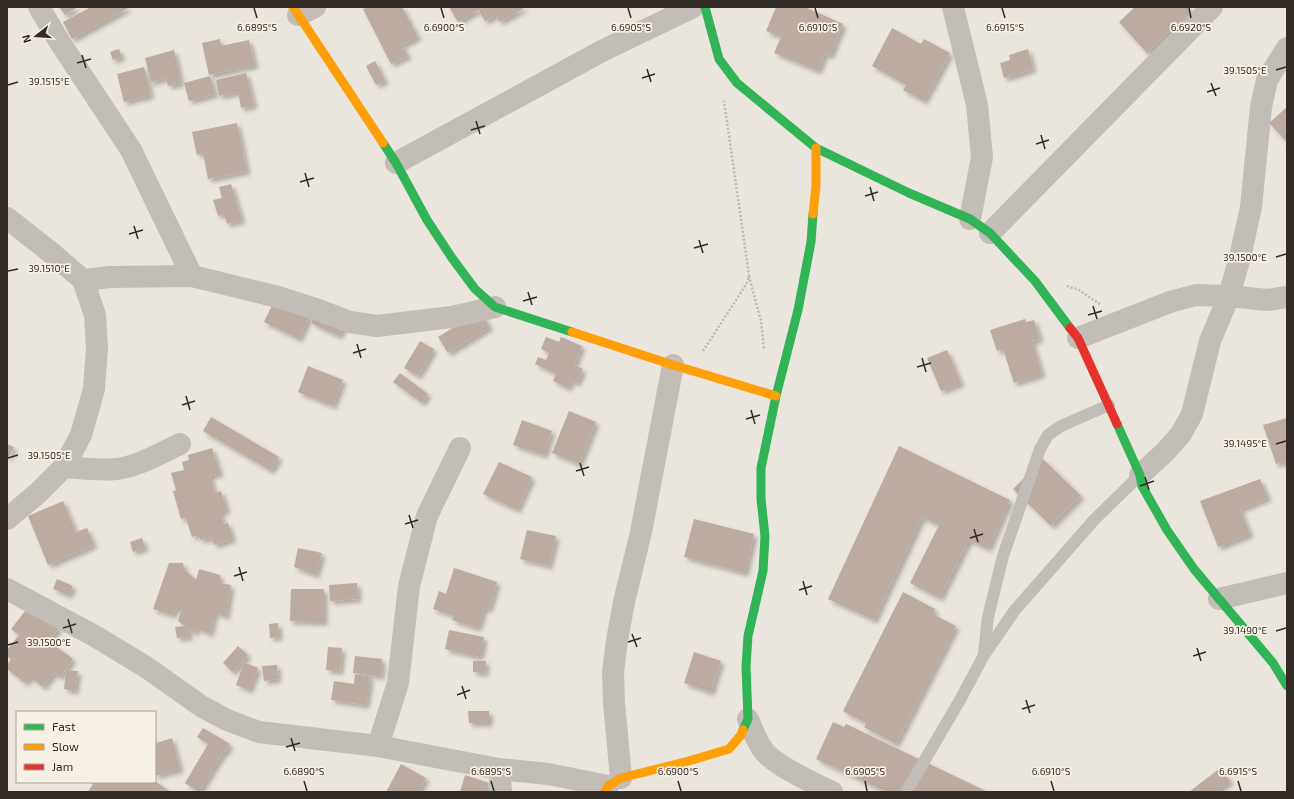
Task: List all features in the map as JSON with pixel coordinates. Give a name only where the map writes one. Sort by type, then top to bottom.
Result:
[{"type":"street","points":[[39,7],[58,41],[131,150],[192,276]]},
{"type":"street","points":[[396,163],[602,51],[693,7]]},
{"type":"street","points":[[705,7],[719,59],[737,83],[816,148],[909,193],[970,219],[990,233],[1035,281],[1078,338],[1140,475],[1142,486],[1167,530],[1194,569],[1273,663],[1287,686]]},
{"type":"street","points":[[952,7],[977,105],[982,157],[970,219]]},
{"type":"street","points":[[990,233],[1212,7]]},
{"type":"street","points":[[302,10],[342,80],[396,163],[427,220],[475,289],[495,307],[776,396]]},
{"type":"street","points":[[1140,475],[1176,440],[1192,414],[1210,341],[1229,296],[1240,257],[1250,207],[1261,107],[1267,80],[1287,48]]},
{"type":"street","points":[[816,148],[816,186],[811,242],[798,310],[780,378],[762,468],[762,499],[765,536],[763,571],[748,636],[746,666],[748,719],[764,751],[783,766],[832,792]]},
{"type":"street","points":[[7,218],[83,280],[95,315],[97,348],[94,389],[80,435],[64,467],[38,493],[7,519]]},
{"type":"street","points":[[83,280],[192,276],[278,297],[350,322],[378,326],[452,317],[495,307]]},
{"type":"street","points":[[1078,338],[1170,302],[1196,296],[1229,296],[1266,300],[1287,297]]},
{"type":"street","points":[[611,785],[614,703],[613,672],[617,640],[624,602],[682,367]]},
{"type":"street","points":[[64,467],[118,469],[143,461],[180,444]]},
{"type":"street","points":[[378,746],[398,683],[410,586],[426,516],[460,448]]},
{"type":"street","points":[[1219,599],[1287,583]]},
{"type":"street","points":[[7,589],[93,635],[146,667],[200,706],[227,720],[259,732],[378,746],[499,769],[548,774],[611,785],[729,749],[764,751]]},
{"type":"street","points":[[729,749],[741,735],[748,719]]},
{"type":"street","points":[[499,769],[501,792]]},
{"type":"lane","points":[[984,655],[988,617],[1003,556],[1040,449],[1048,435],[1061,426],[1109,405]]},
{"type":"lane","points":[[906,792],[960,700],[984,655],[1015,610],[1094,520],[1140,475]]},
{"type":"path","points":[[724,96],[749,275],[761,321],[766,358],[772,371],[780,378]]},
{"type":"path","points":[[682,367],[723,323],[748,281],[749,275]]},
{"type":"path","points":[[1035,281],[1062,285],[1079,290],[1126,320]]},
{"type":"building","points":[[59,7],[78,7],[65,15]]},
{"type":"building","points":[[91,7],[130,7],[72,39],[63,22]]},
{"type":"building","points":[[368,7],[402,7],[418,37],[402,45],[408,56],[391,64],[363,9]]},
{"type":"building","points":[[449,7],[526,7],[500,22],[496,15],[485,21],[478,10],[458,22]]},
{"type":"building","points":[[776,7],[805,7],[843,24],[830,56],[825,53],[818,71],[774,53],[781,37],[766,31]]},
{"type":"building","points":[[1135,7],[1187,7],[1191,11],[1147,53],[1119,22]]},
{"type":"building","points":[[892,28],[921,44],[924,39],[950,53],[924,101],[903,90],[906,85],[872,66]]},
{"type":"building","points":[[220,39],[221,46],[249,40],[255,65],[209,75],[202,43]]},
{"type":"building","points":[[119,49],[122,57],[113,60],[110,52]]},
{"type":"building","points":[[1028,49],[1033,69],[1004,78],[1000,63],[1010,60],[1009,55]]},
{"type":"building","points":[[174,50],[181,83],[168,86],[166,78],[151,82],[145,58]]},
{"type":"building","points":[[375,61],[385,81],[376,85],[366,66]]},
{"type":"building","points":[[144,67],[151,95],[124,102],[117,74]]},
{"type":"building","points":[[246,73],[254,105],[241,108],[238,92],[219,96],[216,80]]},
{"type":"building","points":[[210,76],[215,94],[189,101],[184,83]]},
{"type":"building","points":[[1287,107],[1287,142],[1269,123]]},
{"type":"building","points":[[237,123],[247,171],[208,179],[203,153],[197,155],[192,132]]},
{"type":"building","points":[[231,184],[242,220],[227,224],[224,214],[218,216],[213,200],[222,198],[219,187]]},
{"type":"building","points":[[275,299],[310,315],[299,339],[264,322]]},
{"type":"building","points":[[480,311],[490,327],[448,353],[438,337]]},
{"type":"building","points":[[316,313],[344,326],[339,336],[311,323]]},
{"type":"building","points":[[1025,319],[1026,322],[1034,320],[1040,339],[1032,341],[1042,374],[1014,383],[1003,349],[997,351],[990,330]]},
{"type":"building","points":[[546,337],[559,342],[561,337],[582,346],[574,365],[583,369],[577,383],[571,380],[568,388],[553,381],[556,374],[535,364],[538,357],[546,360],[549,353],[541,349]]},
{"type":"building","points":[[420,341],[434,349],[418,376],[404,368]]},
{"type":"building","points":[[947,350],[961,383],[941,391],[927,358]]},
{"type":"building","points":[[308,366],[343,380],[333,406],[298,392]]},
{"type":"building","points":[[400,373],[428,394],[422,403],[393,382]]},
{"type":"building","points":[[569,411],[596,422],[579,464],[552,453]]},
{"type":"building","points":[[211,417],[279,457],[271,471],[203,431]]},
{"type":"building","points":[[1287,418],[1287,461],[1276,464],[1263,425]]},
{"type":"building","points":[[522,420],[552,431],[544,455],[513,445]]},
{"type":"building","points":[[7,444],[14,447],[7,460]]},
{"type":"building","points":[[899,446],[1010,500],[988,549],[969,540],[940,598],[910,583],[939,525],[922,517],[874,620],[828,599]]},
{"type":"building","points":[[212,448],[220,473],[210,476],[215,493],[221,491],[227,510],[220,512],[224,524],[228,523],[233,539],[214,545],[212,538],[200,540],[199,535],[192,537],[186,518],[181,519],[173,491],[176,490],[171,473],[184,470],[182,462],[189,460],[188,455]]},
{"type":"building","points":[[1043,459],[1081,496],[1051,526],[1013,489]]},
{"type":"building","points":[[499,462],[532,477],[517,510],[483,494]]},
{"type":"building","points":[[1260,479],[1268,498],[1240,509],[1250,534],[1218,547],[1200,501]]},
{"type":"building","points":[[63,501],[76,532],[87,528],[94,545],[48,565],[28,516]]},
{"type":"building","points":[[694,519],[754,534],[745,573],[684,557]]},
{"type":"building","points":[[527,530],[556,536],[549,566],[520,559]]},
{"type":"building","points":[[142,538],[145,548],[133,552],[130,542]]},
{"type":"building","points":[[298,548],[322,553],[316,575],[294,567]]},
{"type":"building","points":[[169,563],[183,563],[184,569],[196,580],[199,569],[220,575],[220,583],[231,585],[226,617],[215,612],[210,634],[197,628],[195,633],[188,628],[189,637],[177,638],[175,627],[185,626],[178,621],[182,608],[177,608],[172,615],[153,609]]},
{"type":"building","points":[[454,568],[497,582],[489,609],[484,608],[478,628],[452,620],[454,616],[433,609],[439,591],[446,594]]},
{"type":"building","points":[[57,579],[73,586],[69,595],[53,589]]},
{"type":"building","points":[[357,583],[358,599],[330,601],[329,585]]},
{"type":"building","points":[[291,589],[324,589],[324,622],[290,621]]},
{"type":"building","points":[[903,592],[935,609],[933,614],[956,626],[896,744],[864,727],[866,723],[843,711]]},
{"type":"building","points":[[29,606],[59,628],[49,641],[73,659],[60,677],[54,673],[43,687],[30,677],[25,683],[7,669],[7,665],[11,659],[7,656],[7,650],[19,635],[11,629]]},
{"type":"building","points":[[278,623],[279,637],[270,638],[269,624]]},
{"type":"building","points":[[449,630],[484,637],[480,657],[445,649]]},
{"type":"building","points":[[238,646],[248,655],[233,672],[223,663]]},
{"type":"building","points":[[328,647],[342,648],[340,671],[326,670]]},
{"type":"building","points":[[694,652],[721,661],[711,692],[684,683]]},
{"type":"building","points":[[355,656],[382,659],[381,676],[353,673]]},
{"type":"building","points":[[473,661],[486,661],[485,673],[473,672]]},
{"type":"building","points":[[244,662],[258,668],[249,690],[236,685]]},
{"type":"building","points":[[277,665],[278,679],[264,681],[262,666]]},
{"type":"building","points":[[66,670],[78,671],[75,691],[64,689]]},
{"type":"building","points":[[355,674],[370,677],[366,705],[331,700],[334,681],[354,684]]},
{"type":"building","points":[[468,711],[489,711],[489,723],[469,723]]},
{"type":"building","points":[[833,722],[844,727],[846,724],[988,792],[915,792],[901,785],[897,792],[887,792],[816,759]]},
{"type":"building","points":[[203,728],[230,744],[199,792],[185,783],[208,744],[197,737]]},
{"type":"building","points":[[172,738],[180,769],[156,776],[156,740],[157,743]]},
{"type":"building","points":[[401,764],[426,778],[418,792],[386,792]]},
{"type":"building","points":[[1220,768],[1230,781],[1215,792],[1189,792]]},
{"type":"building","points":[[465,775],[489,783],[486,792],[460,792]]},
{"type":"building","points":[[156,782],[169,791],[168,792],[88,792],[93,783],[156,783]]},
{"type":"traffic: fast","points":[[705,7],[719,59],[737,83],[816,148],[909,193],[970,219],[990,233],[1035,281],[1070,328]]},
{"type":"traffic: fast","points":[[383,143],[396,163],[427,220],[475,289],[495,307],[572,332]]},
{"type":"traffic: fast","points":[[743,730],[748,719],[746,666],[748,636],[763,571],[765,536],[761,499],[761,468],[776,396],[798,310],[811,242],[813,214]]},
{"type":"traffic: fast","points":[[1117,424],[1140,475],[1142,486],[1167,530],[1194,569],[1273,663],[1287,686]]},
{"type":"traffic: slow","points":[[293,7],[383,143]]},
{"type":"traffic: slow","points":[[813,214],[816,186],[816,148]]},
{"type":"traffic: slow","points":[[572,332],[673,365],[776,396]]},
{"type":"traffic: slow","points":[[605,792],[608,786],[621,778],[729,749],[741,735],[743,730]]},
{"type":"traffic: jam","points":[[1070,328],[1078,338],[1117,424]]}]
